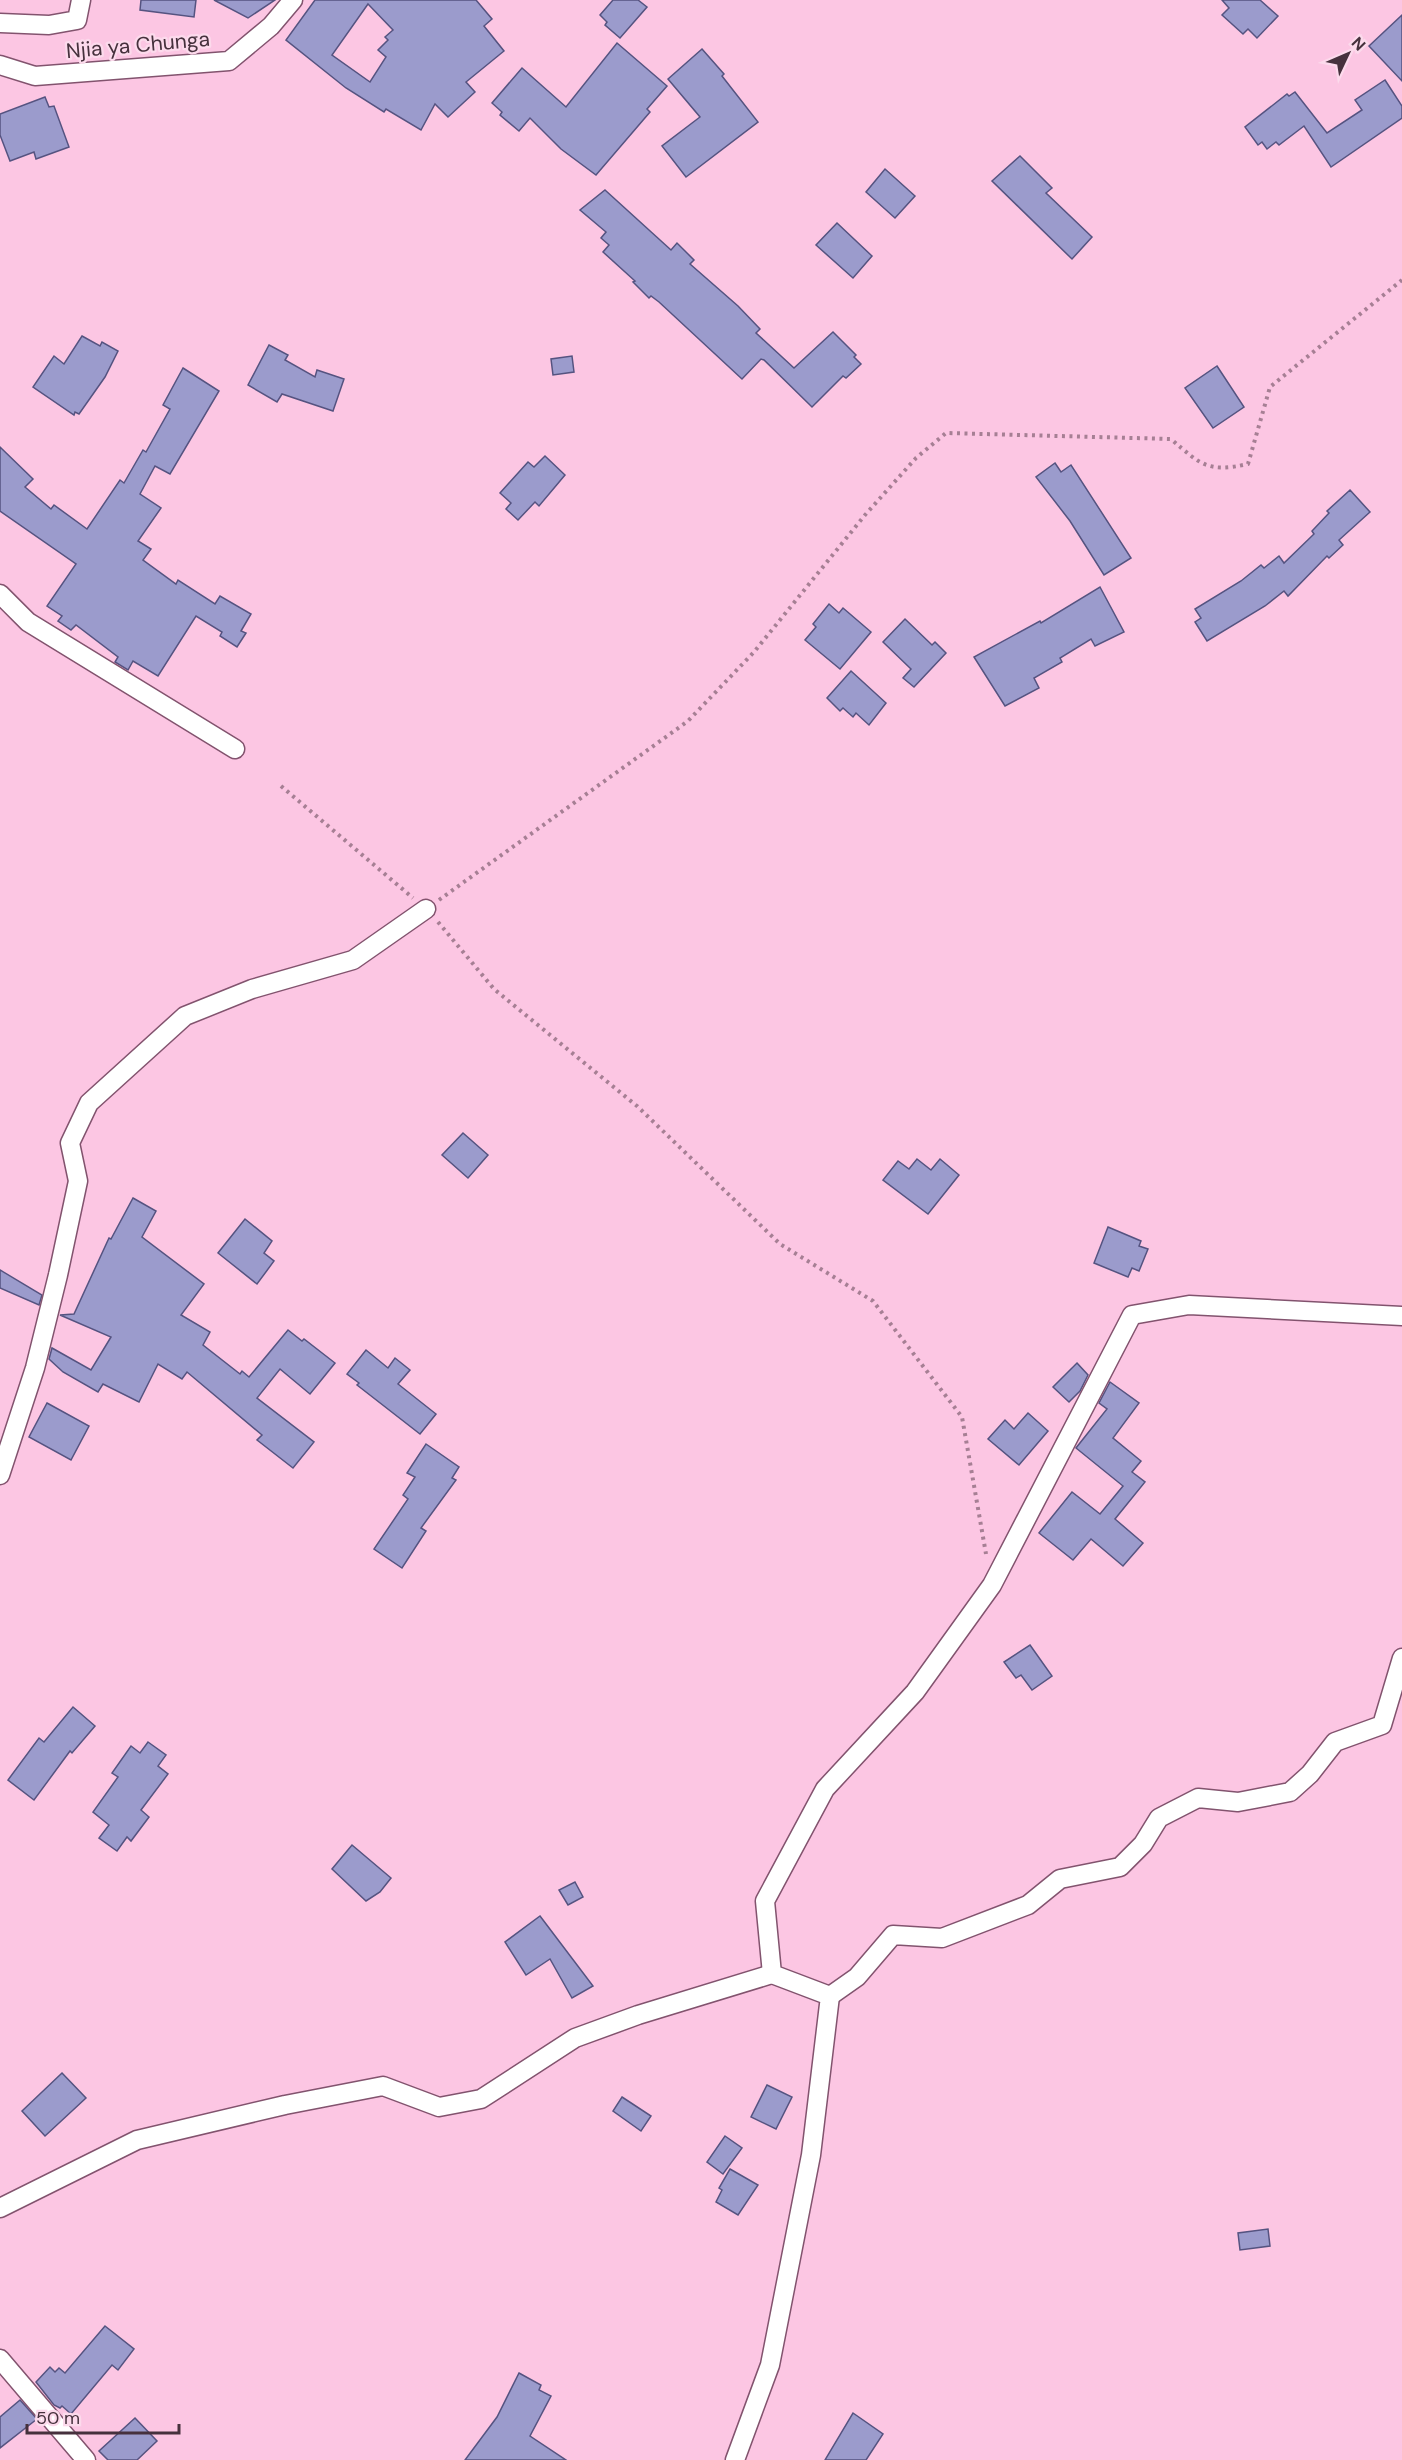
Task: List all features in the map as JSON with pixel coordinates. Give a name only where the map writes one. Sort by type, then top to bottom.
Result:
[{"type":"street","points":[[1,22],[49,25],[77,20],[81,0]]},
{"type":"street","name":"Njia ya Chunga","points":[[0,65],[35,76],[229,61],[271,26],[293,0]]},
{"type":"street","points":[[0,594],[28,622],[235,749]]},
{"type":"street","points":[[0,1475],[35,1368],[58,1275],[78,1181],[70,1143],[89,1103],[184,1016],[252,989],[353,960],[426,909]]},
{"type":"street","points":[[772,1974],[765,1901],[825,1789],[915,1692],[992,1585],[1132,1315],[1189,1305],[1402,1316]]},
{"type":"street","points":[[735,2460],[770,2365],[811,2156],[831,1996],[857,1977],[893,1935],[942,1938],[1028,1905],[1060,1879],[1120,1867],[1143,1844],[1159,1818],[1198,1798],[1238,1802],[1290,1792],[1310,1774],[1335,1742],[1382,1725],[1402,1658]]},
{"type":"street","points":[[0,2208],[137,2140],[285,2105],[383,2086],[439,2107],[481,2099],[575,2038],[638,2015],[772,1974],[831,1996]]},
{"type":"street","points":[[0,2359],[86,2460]]},
{"type":"path","points":[[426,909],[688,721],[754,652],[865,515],[916,458],[946,433],[1171,440],[1196,460],[1221,470],[1248,464],[1270,387],[1402,280]]},
{"type":"path","points":[[281,786],[389,880],[426,909],[494,988],[637,1106],[780,1244],[873,1301],[962,1417],[992,1585]]},
{"type":"building","points":[[141,0],[196,0],[194,17],[140,10]]},
{"type":"building","points":[[214,0],[275,0],[248,18]]},
{"type":"building","points":[[315,0],[476,0],[492,19],[484,26],[504,51],[466,82],[475,92],[448,117],[435,104],[421,130],[386,109],[384,112],[346,88],[286,40]],"holes":[[[368,4],[393,30],[385,37],[388,40],[378,50],[386,57],[370,82],[332,55]]]},
{"type":"building","points":[[613,0],[638,0],[647,7],[620,38],[605,25],[607,22],[600,15]]},
{"type":"building","points":[[1222,0],[1260,0],[1278,16],[1257,38],[1248,29],[1243,34],[1222,15],[1229,8]]},
{"type":"building","points":[[1402,15],[1402,81],[1369,46]]},
{"type":"building","points":[[617,43],[667,86],[647,109],[650,112],[596,175],[561,149],[530,118],[519,131],[500,115],[502,112],[492,103],[522,68],[566,107]]},
{"type":"building","points":[[702,49],[724,74],[722,76],[758,122],[686,177],[662,146],[700,117],[668,79]]},
{"type":"building","points":[[1385,80],[1402,106],[1402,118],[1331,167],[1304,126],[1279,145],[1276,142],[1267,149],[1262,142],[1258,145],[1245,127],[1287,94],[1289,96],[1295,92],[1327,133],[1362,110],[1355,100]]},
{"type":"building","points":[[45,97],[49,107],[54,106],[69,147],[36,159],[34,152],[10,161],[0,135],[0,114]]},
{"type":"building","points":[[1020,156],[1052,188],[1046,193],[1092,237],[1072,259],[992,181]]},
{"type":"building","points":[[885,169],[915,196],[895,218],[866,192]]},
{"type":"building","points":[[605,190],[671,250],[677,243],[694,260],[690,264],[738,306],[760,329],[756,333],[794,368],[833,332],[856,355],[854,357],[861,364],[846,378],[843,376],[812,407],[764,360],[761,359],[742,379],[659,302],[651,296],[649,298],[633,282],[635,281],[603,252],[609,245],[601,238],[606,232],[580,210]]},
{"type":"building","points":[[837,223],[872,256],[853,278],[816,245]]},
{"type":"building","points":[[82,336],[100,346],[102,342],[118,351],[105,377],[79,414],[75,412],[74,415],[33,387],[54,356],[64,364]]},
{"type":"building","points":[[269,345],[288,355],[285,360],[315,377],[317,370],[344,379],[333,411],[282,394],[277,402],[248,385]]},
{"type":"building","points":[[572,356],[574,372],[553,375],[551,359]]},
{"type":"building","points":[[1217,366],[1244,407],[1213,428],[1185,388]]},
{"type":"building","points":[[183,368],[219,391],[170,474],[155,466],[140,494],[161,508],[138,541],[151,549],[143,560],[176,584],[178,580],[215,604],[220,596],[251,614],[241,631],[246,633],[237,647],[220,636],[222,632],[196,616],[158,676],[133,661],[128,670],[115,662],[118,657],[76,625],[71,630],[58,621],[62,616],[47,606],[76,564],[0,511],[0,447],[33,479],[25,487],[51,509],[54,505],[87,529],[120,480],[124,483],[143,450],[146,452],[170,409],[163,405]]},
{"type":"building","points":[[545,456],[565,475],[539,506],[535,502],[518,520],[506,509],[511,503],[500,493],[528,462],[534,467]]},
{"type":"building","points":[[1055,463],[1061,472],[1071,465],[1131,558],[1104,575],[1070,521],[1036,477]]},
{"type":"building","points":[[1350,490],[1370,512],[1339,540],[1343,545],[1329,558],[1327,556],[1288,596],[1284,591],[1265,606],[1207,641],[1195,622],[1201,618],[1195,609],[1241,581],[1261,565],[1264,568],[1279,556],[1284,563],[1314,534],[1312,531],[1329,513],[1327,511]]},
{"type":"building","points":[[1100,587],[1124,632],[1095,646],[1091,639],[1060,658],[1062,662],[1034,678],[1039,688],[1005,706],[974,657],[1040,621],[1041,623]]},
{"type":"building","points":[[829,604],[839,613],[843,608],[871,632],[840,669],[805,640],[816,627],[813,624]]},
{"type":"building","points":[[905,619],[932,645],[935,642],[946,653],[914,687],[903,678],[911,669],[883,642]]},
{"type":"building","points":[[851,671],[886,703],[869,725],[856,713],[853,717],[843,708],[840,711],[827,698]]},
{"type":"building","points":[[463,1133],[488,1155],[468,1178],[442,1155]]},
{"type":"building","points":[[917,1159],[931,1170],[940,1159],[959,1175],[928,1214],[883,1180],[898,1161],[909,1169]]},
{"type":"building","points":[[133,1198],[156,1211],[142,1237],[204,1284],[181,1315],[210,1332],[203,1345],[240,1374],[242,1371],[249,1377],[288,1330],[302,1341],[304,1339],[335,1363],[310,1394],[280,1369],[257,1398],[314,1442],[293,1468],[257,1440],[262,1435],[187,1372],[182,1379],[158,1364],[139,1402],[103,1384],[98,1392],[63,1372],[49,1359],[52,1348],[91,1370],[111,1337],[60,1315],[74,1314],[109,1238],[111,1239]]},
{"type":"building","points":[[245,1219],[272,1241],[264,1253],[274,1261],[257,1284],[218,1253]]},
{"type":"building","points":[[1108,1227],[1141,1241],[1139,1246],[1148,1249],[1139,1271],[1132,1268],[1128,1277],[1094,1263]]},
{"type":"building","points":[[0,1270],[42,1295],[39,1305],[0,1288]]},
{"type":"building","points":[[366,1350],[388,1368],[395,1358],[410,1370],[398,1384],[436,1414],[420,1434],[357,1385],[359,1383],[347,1374]]},
{"type":"building","points":[[1077,1363],[1088,1375],[1080,1391],[1069,1402],[1053,1387]]},
{"type":"building","points":[[1110,1382],[1139,1403],[1113,1438],[1141,1461],[1132,1472],[1145,1482],[1115,1519],[1143,1543],[1123,1566],[1091,1539],[1073,1560],[1039,1533],[1072,1492],[1100,1514],[1123,1486],[1076,1448],[1107,1409],[1099,1403]]},
{"type":"building","points":[[47,1403],[89,1426],[71,1460],[29,1437]]},
{"type":"building","points":[[1028,1413],[1048,1431],[1019,1465],[988,1439],[1005,1420],[1014,1429]]},
{"type":"building","points":[[426,1444],[459,1467],[452,1478],[456,1480],[421,1528],[426,1531],[402,1568],[374,1549],[408,1499],[403,1495],[415,1477],[407,1473]]},
{"type":"building","points":[[1030,1645],[1052,1676],[1032,1690],[1021,1675],[1016,1678],[1004,1662]]},
{"type":"building","points":[[73,1707],[95,1726],[72,1753],[70,1751],[34,1800],[8,1780],[39,1738],[44,1742]]},
{"type":"building","points":[[148,1742],[166,1755],[158,1766],[168,1774],[141,1810],[149,1817],[131,1841],[127,1837],[117,1851],[99,1838],[109,1825],[93,1812],[118,1777],[112,1773],[131,1746],[140,1753]]},
{"type":"building","points":[[352,1845],[391,1878],[380,1892],[366,1901],[332,1869]]},
{"type":"building","points":[[575,1882],[583,1897],[568,1905],[559,1890]]},
{"type":"building","points":[[540,1916],[593,1986],[572,1998],[550,1959],[526,1975],[505,1942]]},
{"type":"building","points":[[62,2073],[86,2098],[45,2136],[22,2111]]},
{"type":"building","points":[[767,2085],[792,2097],[776,2129],[751,2117]]},
{"type":"building","points":[[622,2097],[651,2116],[641,2131],[613,2111]]},
{"type":"building","points":[[725,2136],[742,2148],[723,2174],[707,2162]]},
{"type":"building","points":[[730,2169],[758,2185],[738,2215],[716,2202],[722,2190],[719,2188]]},
{"type":"building","points":[[1268,2229],[1270,2246],[1240,2250],[1238,2233]]},
{"type":"building","points":[[105,2326],[134,2349],[118,2370],[112,2365],[71,2414],[62,2406],[60,2408],[54,2405],[36,2382],[50,2367],[55,2372],[59,2368],[65,2373]]},
{"type":"building","points":[[519,2373],[541,2385],[539,2390],[551,2396],[530,2436],[566,2460],[465,2460],[497,2417]]},
{"type":"building","points":[[20,2400],[37,2419],[0,2448],[0,2417]]},
{"type":"building","points":[[853,2413],[883,2434],[866,2460],[825,2460]]},
{"type":"building","points":[[135,2418],[157,2441],[137,2460],[108,2460],[99,2451]]}]
